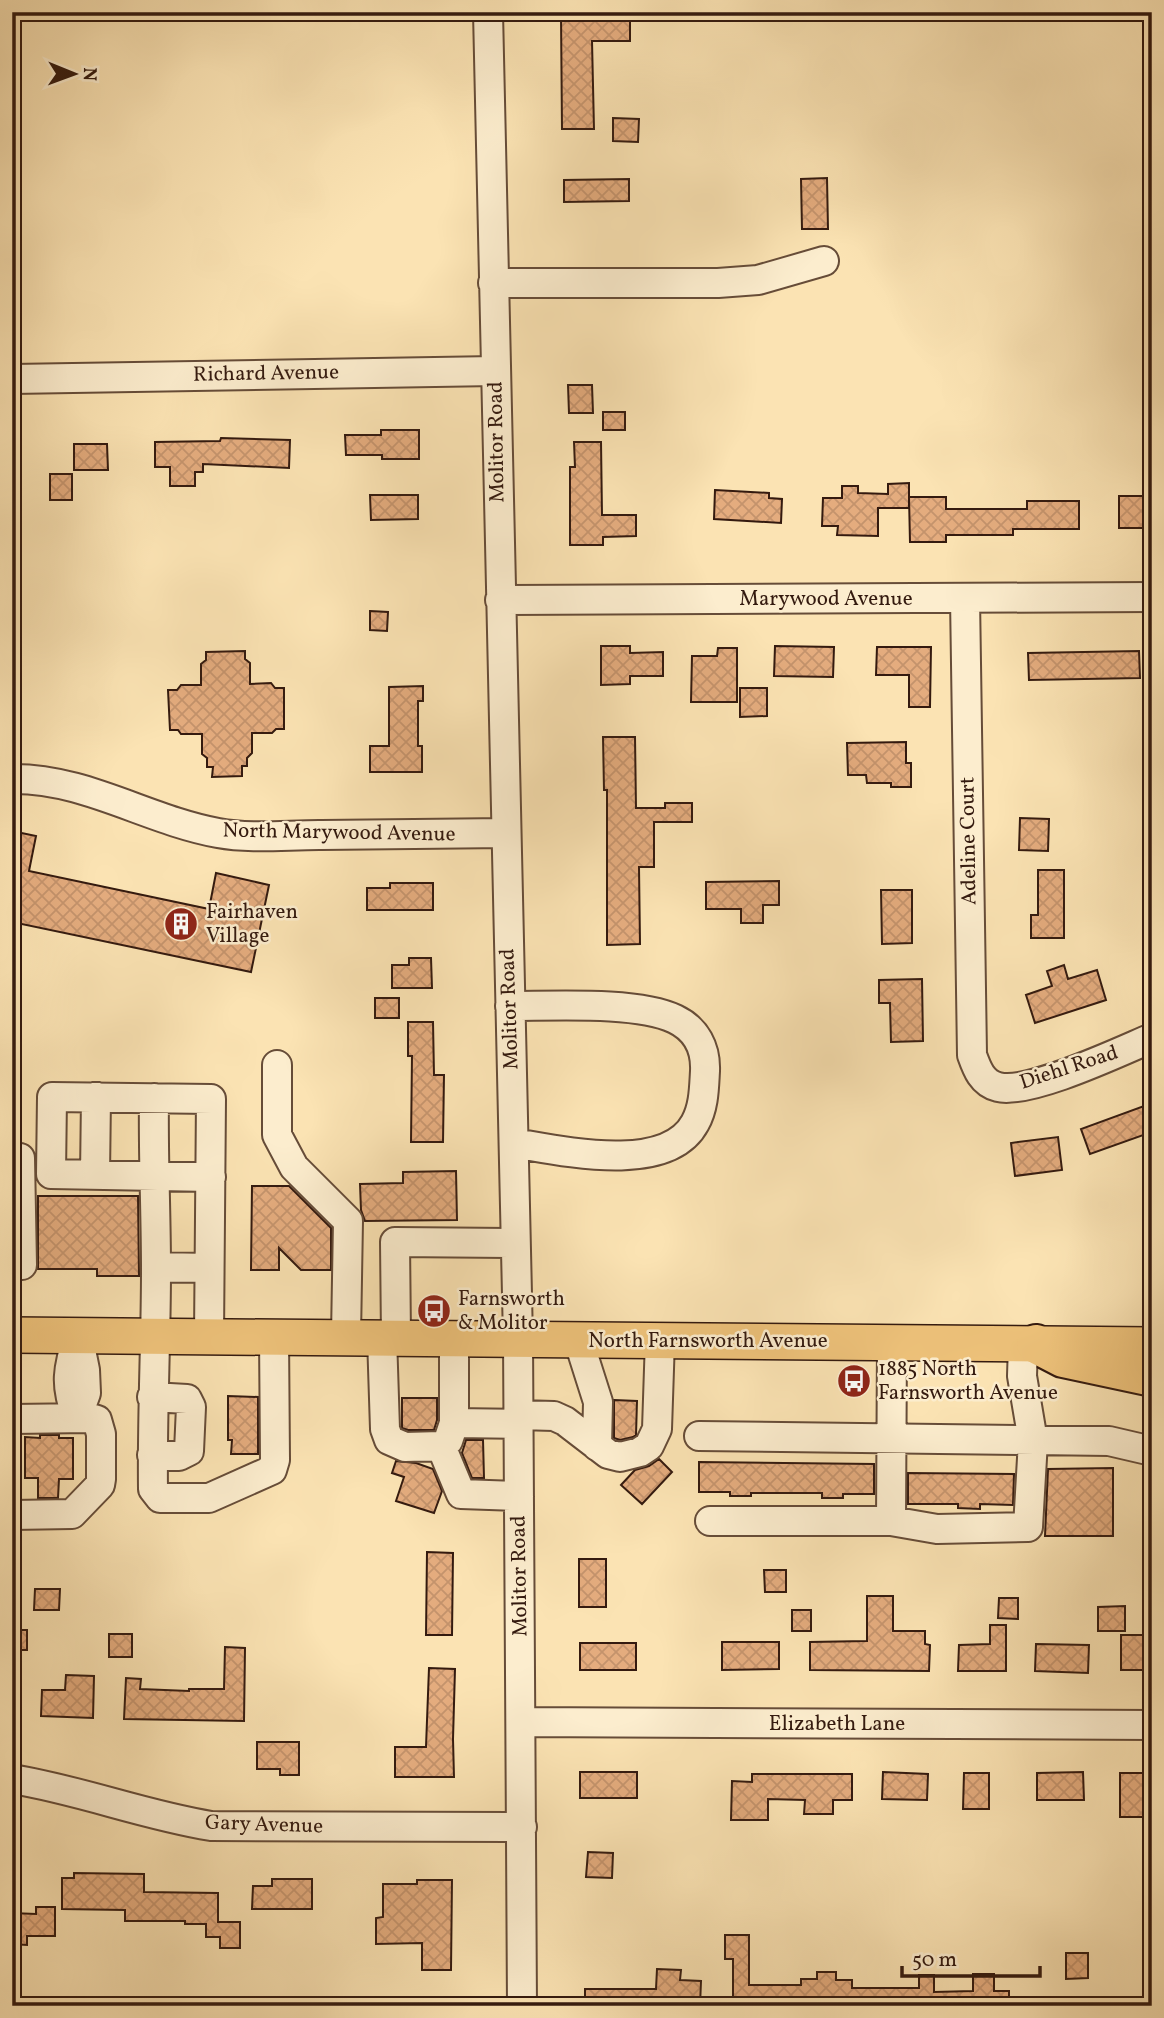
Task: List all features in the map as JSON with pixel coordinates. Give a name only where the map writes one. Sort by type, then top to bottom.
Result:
[{"type":"highway","points":[[1030,1344],[1063,1358],[1152,1377]]},
{"type":"main road","name":"North Farnsworth Avenue","points":[[12,1335],[1152,1345]]},
{"type":"street","name":"Molitor Road","points":[[488,12],[518,1339],[522,2006]]},
{"type":"street","points":[[493,283],[745,281],[758,280],[824,261]]},
{"type":"street","name":"Richard Avenue","points":[[25,378],[495,371]]},
{"type":"street","name":"Marywood Avenue","points":[[500,600],[1152,597]]},
{"type":"street","name":"Adeline Court","points":[[965,598],[972,1055],[985,1080]]},
{"type":"street","name":"North Marywood Avenue","points":[[12,779],[30,778],[91,791],[185,825],[219,833],[261,836],[506,833]]},
{"type":"street","points":[[510,1006],[572,1006],[659,1013],[690,1028],[701,1042],[705,1061],[703,1101],[695,1124],[683,1138],[662,1150],[635,1156],[563,1152],[514,1143]]},
{"type":"street","name":"Diehl Road","points":[[985,1080],[998,1087],[1030,1085],[1094,1063],[1152,1038]]},
{"type":"street","points":[[277,1065],[277,1135],[294,1167],[348,1221],[346,1336]]},
{"type":"street","points":[[209,1336],[211,1177],[211,1099],[52,1097],[51,1174],[211,1177]]},
{"type":"street","points":[[95,1175],[96,1097]]},
{"type":"street","points":[[154,1098],[156,1267],[152,1455],[153,1489],[160,1498],[214,1497],[271,1470],[275,1460],[274,1336]]},
{"type":"street","points":[[12,1158],[20,1158],[22,1265],[12,1265]]},
{"type":"street","points":[[515,1243],[395,1242],[385,1429],[389,1440],[405,1447],[448,1434],[554,1416],[565,1421],[597,1447],[620,1457],[640,1452],[649,1446],[657,1429],[660,1339]]},
{"type":"street","points":[[156,1267],[209,1268]]},
{"type":"street","points":[[77,1418],[68,1394],[69,1370],[78,1335]]},
{"type":"street","points":[[454,1339],[448,1434],[461,1494],[519,1496]]},
{"type":"street","points":[[578,1339],[598,1402],[597,1447]]},
{"type":"street","points":[[891,1521],[892,1342]]},
{"type":"street","points":[[710,1521],[891,1521],[937,1529],[1028,1527],[1033,1441],[1022,1376],[1030,1344]]},
{"type":"street","points":[[152,1397],[187,1399],[191,1407],[189,1451],[179,1456],[152,1455]]},
{"type":"street","points":[[12,1419],[90,1418],[100,1425],[100,1485],[72,1514],[12,1516]]},
{"type":"street","points":[[699,1436],[1109,1441],[1152,1451]]},
{"type":"street","name":"Elizabeth Lane","points":[[522,1722],[1152,1725]]},
{"type":"street","name":"Gary Avenue","points":[[12,1779],[76,1792],[175,1820],[211,1826],[522,1827]]},
{"type":"building","points":[[561,15],[630,16],[630,41],[592,41],[594,129],[562,129]]},
{"type":"building","points":[[613,118],[639,119],[638,142],[613,141]]},
{"type":"building","points":[[827,178],[828,229],[802,229],[801,179]]},
{"type":"building","points":[[629,179],[629,201],[564,202],[564,180]]},
{"type":"building","points":[[568,385],[592,385],[593,413],[569,413]]},
{"type":"building","points":[[603,412],[625,412],[625,430],[603,430]]},
{"type":"building","points":[[381,430],[419,430],[419,459],[346,455],[345,435],[381,435]]},
{"type":"building","points":[[221,438],[290,440],[289,468],[203,464],[203,472],[195,472],[195,486],[170,486],[170,467],[155,467],[155,442],[220,441]]},
{"type":"building","points":[[574,442],[601,442],[602,515],[636,515],[636,536],[603,537],[603,545],[570,545],[570,467],[575,467]]},
{"type":"building","points":[[74,444],[107,444],[108,470],[74,470]]},
{"type":"building","points":[[50,474],[72,474],[72,500],[50,500]]},
{"type":"building","points":[[909,483],[909,508],[878,508],[878,536],[837,535],[838,526],[822,526],[823,498],[842,498],[842,486],[858,486],[858,493],[888,494],[888,484]]},
{"type":"building","points":[[715,490],[769,493],[769,498],[782,499],[781,523],[714,519]]},
{"type":"building","points":[[370,495],[418,495],[418,519],[371,520]]},
{"type":"building","points":[[1119,496],[1152,496],[1152,528],[1119,528]]},
{"type":"building","points":[[909,497],[946,497],[946,509],[1027,509],[1027,501],[1079,501],[1079,529],[1013,529],[1013,535],[946,535],[946,542],[910,542]]},
{"type":"building","points":[[370,611],[388,612],[387,631],[370,630]]},
{"type":"building","points":[[601,646],[630,646],[630,653],[663,652],[663,676],[630,676],[630,684],[601,685]]},
{"type":"building","points":[[775,646],[834,647],[833,677],[774,676]]},
{"type":"building","points":[[877,647],[931,647],[930,707],[909,707],[909,675],[876,675]]},
{"type":"building","points":[[718,648],[737,648],[737,702],[691,702],[692,656],[717,656]]},
{"type":"building","points":[[245,651],[245,659],[250,663],[250,684],[271,683],[275,688],[284,688],[284,729],[276,729],[272,733],[252,733],[252,753],[247,758],[247,766],[242,766],[242,776],[212,777],[213,767],[207,767],[207,758],[202,754],[202,734],[181,734],[178,730],[170,730],[168,690],[177,690],[181,685],[201,685],[201,664],[206,660],[206,652]]},
{"type":"building","points":[[1139,651],[1140,678],[1029,680],[1028,653]]},
{"type":"building","points":[[423,686],[423,701],[418,701],[418,746],[422,746],[422,772],[370,772],[370,746],[389,746],[389,687]]},
{"type":"building","points":[[740,688],[767,688],[767,716],[740,717]]},
{"type":"building","points":[[603,737],[635,737],[636,808],[665,808],[665,803],[692,803],[692,822],[654,822],[654,867],[639,867],[640,944],[607,945],[607,790],[604,790]]},
{"type":"building","points":[[906,742],[906,763],[911,763],[911,787],[891,787],[891,783],[867,783],[866,775],[848,775],[847,743]]},
{"type":"building","points":[[1020,818],[1049,819],[1048,851],[1019,850]]},
{"type":"building","name":"Fairhaven Village","points":[[12,831],[36,836],[29,871],[209,909],[216,873],[269,885],[251,972],[12,922]]},
{"type":"building","points":[[1038,870],[1064,870],[1064,938],[1031,938],[1031,915],[1038,915]]},
{"type":"building","points":[[779,881],[779,905],[763,905],[763,923],[741,923],[741,909],[706,909],[706,882]]},
{"type":"building","points":[[390,883],[433,883],[433,910],[367,910],[367,888],[390,888]]},
{"type":"building","points":[[881,890],[912,890],[912,943],[882,944]]},
{"type":"building","points":[[409,958],[431,958],[432,988],[392,988],[392,965],[409,965]]},
{"type":"building","points":[[1064,965],[1068,979],[1097,970],[1106,1000],[1035,1023],[1026,995],[1052,986],[1047,971]]},
{"type":"building","points":[[922,979],[923,1041],[891,1042],[890,1003],[879,1003],[879,980]]},
{"type":"building","points":[[375,998],[399,998],[399,1018],[375,1018]]},
{"type":"building","points":[[408,1022],[433,1022],[434,1075],[444,1075],[443,1142],[411,1142],[412,1056],[408,1056]]},
{"type":"building","points":[[1144,1106],[1152,1132],[1090,1154],[1081,1129]]},
{"type":"building","points":[[1058,1137],[1062,1170],[1015,1176],[1011,1143]]},
{"type":"building","points":[[456,1171],[457,1220],[365,1221],[361,1210],[360,1184],[403,1183],[403,1172]]},
{"type":"building","points":[[252,1186],[289,1186],[331,1228],[331,1270],[301,1270],[279,1248],[279,1270],[251,1270]]},
{"type":"building","points":[[38,1196],[138,1196],[139,1276],[97,1276],[97,1269],[38,1269]]},
{"type":"building","points":[[228,1396],[258,1397],[258,1454],[231,1454],[232,1440],[228,1440]]},
{"type":"building","points":[[402,1398],[437,1398],[434,1430],[402,1428]]},
{"type":"building","points":[[614,1400],[637,1401],[636,1435],[633,1437],[620,1440],[614,1438]]},
{"type":"building","points":[[40,1435],[73,1438],[73,1479],[59,1479],[58,1498],[38,1498],[38,1478],[25,1478],[25,1437],[40,1438]]},
{"type":"building","points":[[466,1440],[483,1440],[484,1478],[472,1478],[462,1453]]},
{"type":"building","points":[[659,1459],[672,1472],[642,1504],[621,1485],[635,1470],[649,1466]]},
{"type":"building","points":[[396,1461],[416,1463],[433,1469],[442,1491],[434,1513],[396,1501],[404,1477],[392,1473]]},
{"type":"building","points":[[699,1462],[874,1464],[874,1494],[843,1494],[843,1498],[822,1498],[822,1493],[751,1493],[751,1496],[730,1496],[730,1492],[699,1492]]},
{"type":"building","points":[[1113,1468],[1113,1536],[1045,1536],[1048,1469]]},
{"type":"building","points":[[908,1473],[1014,1474],[1013,1505],[980,1504],[980,1509],[958,1508],[958,1504],[908,1504]]},
{"type":"building","points":[[427,1552],[453,1553],[452,1635],[426,1635]]},
{"type":"building","points":[[579,1559],[606,1559],[606,1607],[579,1607]]},
{"type":"building","points":[[764,1570],[786,1570],[786,1592],[765,1592]]},
{"type":"building","points":[[35,1589],[60,1589],[59,1610],[34,1610]]},
{"type":"building","points":[[867,1596],[893,1596],[893,1631],[925,1631],[925,1644],[930,1645],[929,1671],[810,1670],[810,1642],[867,1641]]},
{"type":"building","points":[[999,1598],[1018,1598],[1018,1619],[998,1618]]},
{"type":"building","points":[[1125,1606],[1125,1631],[1098,1631],[1098,1607]]},
{"type":"building","points":[[792,1610],[811,1610],[811,1631],[792,1631]]},
{"type":"building","points":[[990,1625],[1006,1625],[1006,1671],[958,1671],[959,1645],[990,1644]]},
{"type":"building","points":[[12,1630],[27,1630],[27,1650],[12,1650]]},
{"type":"building","points":[[109,1634],[132,1634],[132,1657],[109,1657]]},
{"type":"building","points":[[1121,1635],[1152,1635],[1152,1670],[1121,1670]]},
{"type":"building","points":[[722,1642],[779,1642],[779,1669],[722,1670]]},
{"type":"building","points":[[580,1643],[636,1643],[636,1670],[580,1670]]},
{"type":"building","points":[[1036,1644],[1089,1645],[1088,1673],[1035,1671]]},
{"type":"building","points":[[225,1647],[245,1648],[244,1721],[124,1719],[126,1678],[141,1679],[140,1689],[224,1689]]},
{"type":"building","points":[[429,1668],[455,1669],[454,1777],[395,1777],[395,1747],[426,1747]]},
{"type":"building","points":[[66,1675],[94,1676],[93,1718],[41,1716],[42,1690],[65,1690]]},
{"type":"building","points":[[257,1742],[299,1742],[299,1775],[280,1775],[280,1769],[257,1769]]},
{"type":"building","points":[[580,1772],[637,1772],[637,1798],[580,1798]]},
{"type":"building","points":[[883,1772],[928,1774],[927,1800],[882,1799]]},
{"type":"building","points":[[1083,1772],[1084,1800],[1037,1800],[1037,1773]]},
{"type":"building","points":[[964,1773],[989,1773],[989,1809],[963,1809]]},
{"type":"building","points":[[1120,1773],[1152,1773],[1152,1801],[1147,1801],[1147,1817],[1120,1817]]},
{"type":"building","points":[[752,1774],[852,1774],[852,1800],[833,1800],[833,1814],[804,1814],[805,1800],[768,1799],[768,1820],[731,1820],[732,1781],[752,1782]]},
{"type":"building","points":[[588,1852],[613,1853],[612,1878],[586,1877]]},
{"type":"building","points":[[74,1873],[144,1874],[144,1892],[218,1893],[218,1922],[240,1922],[240,1948],[220,1948],[220,1937],[206,1937],[206,1924],[185,1924],[185,1921],[125,1921],[125,1910],[62,1909],[62,1878],[74,1878]]},
{"type":"building","points":[[272,1879],[312,1879],[312,1909],[252,1909],[253,1886],[272,1886]]},
{"type":"building","points":[[417,1880],[452,1880],[451,1970],[422,1970],[422,1943],[376,1944],[376,1918],[383,1917],[383,1884],[417,1884]]},
{"type":"building","points":[[36,1907],[55,1907],[55,1936],[27,1936],[27,1945],[12,1944],[12,1913],[36,1914]]},
{"type":"building","points":[[725,1935],[749,1935],[749,1985],[801,1985],[801,1979],[817,1979],[817,1972],[836,1972],[836,1980],[852,1980],[852,1988],[919,1988],[919,1975],[934,1975],[934,1992],[973,1991],[973,1974],[994,1974],[994,1991],[1009,1991],[1009,2006],[733,2006],[733,1959],[725,1959]]},
{"type":"building","points":[[1066,1953],[1088,1953],[1088,1978],[1066,1979]]},
{"type":"building","points":[[657,1969],[681,1970],[680,1980],[701,1981],[700,2006],[585,2006],[585,1989],[656,1989]]},
{"type":"place","name":"Fairhaven Village","points":[[181,924]]},
{"type":"place","name":"Farnsworth & Molitor","points":[[434,1311]]},
{"type":"place","name":"1885 North Farnsworth Avenue","points":[[854,1381]]}]
